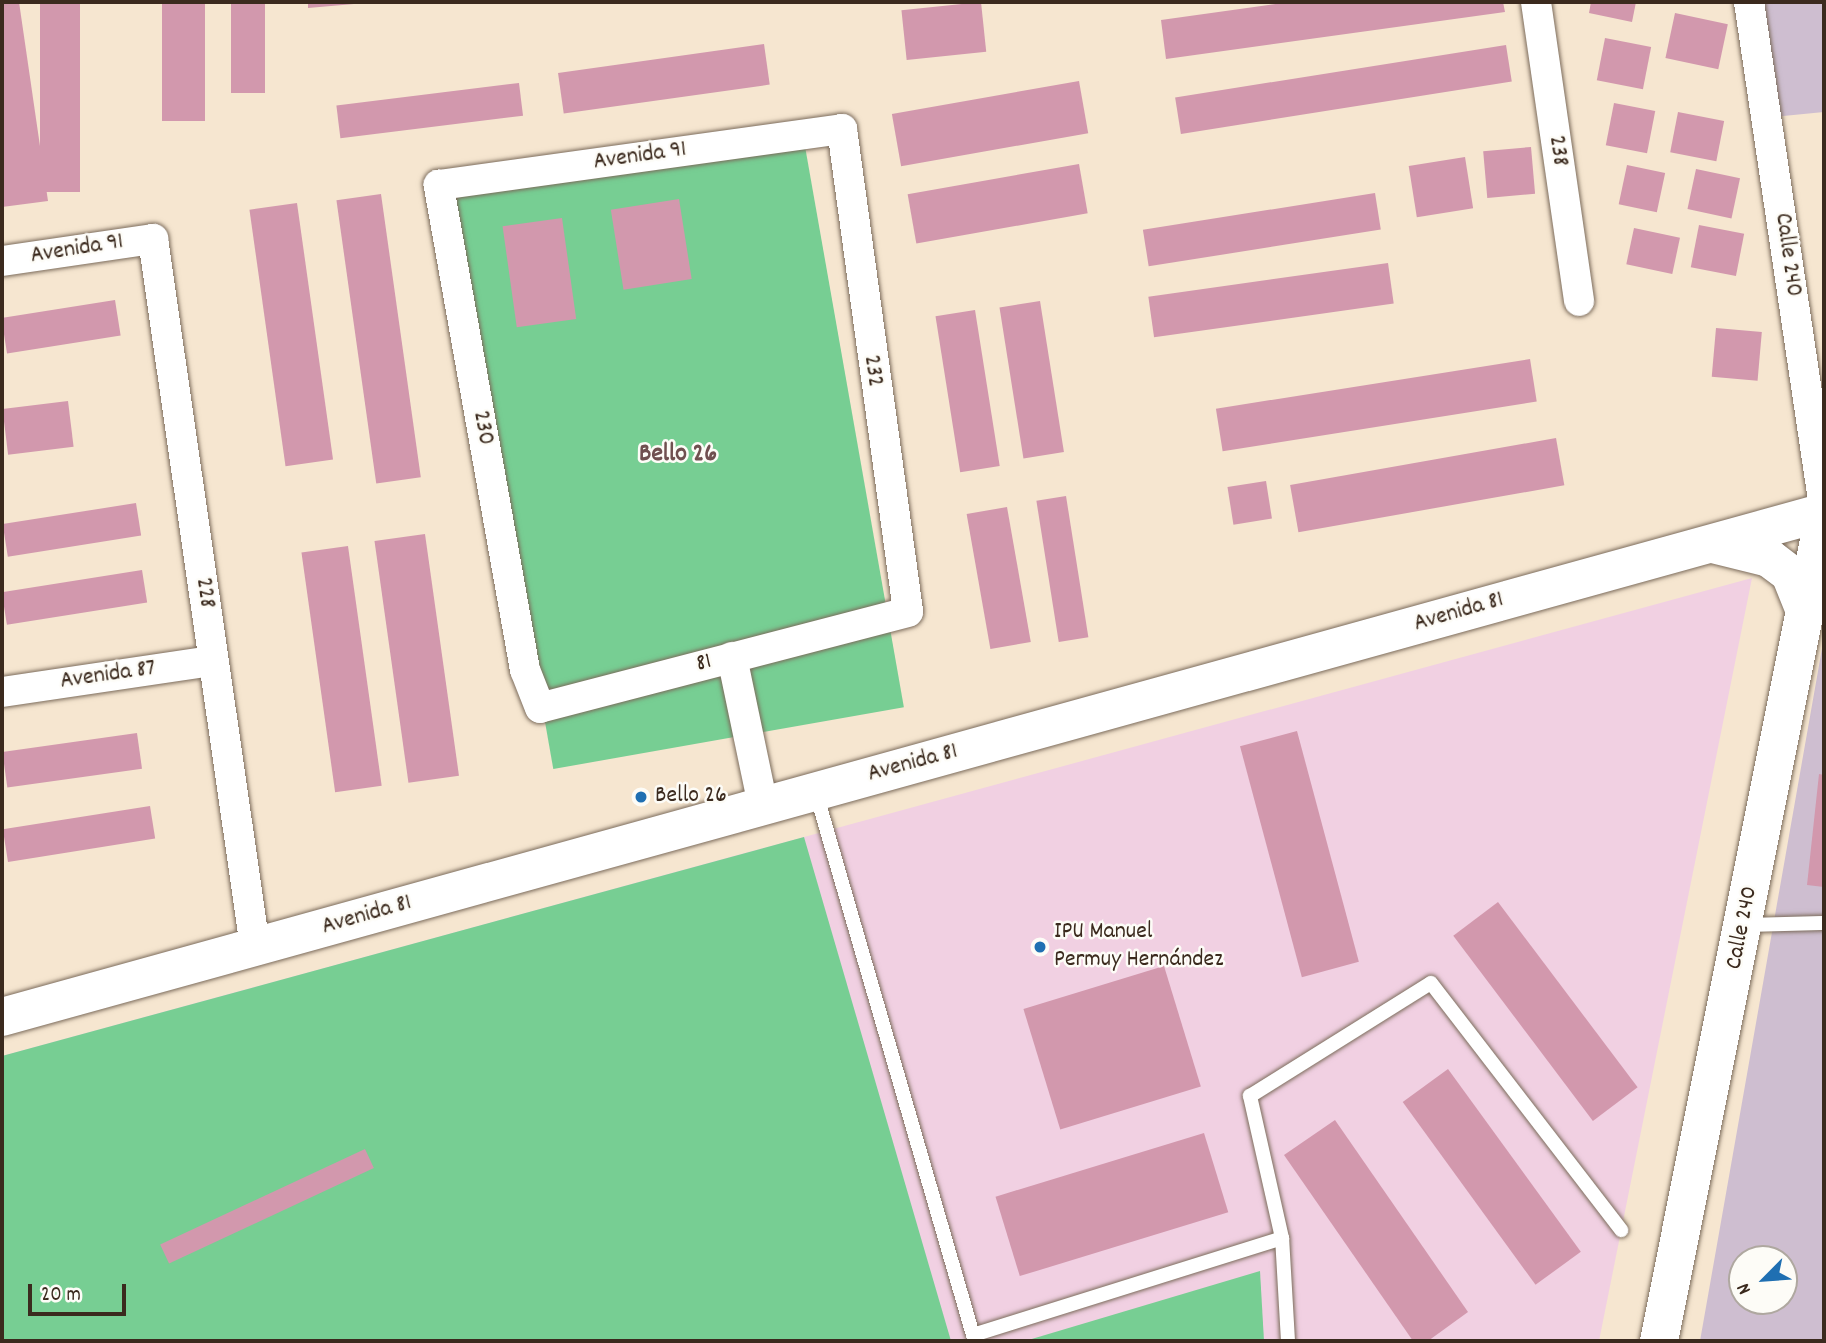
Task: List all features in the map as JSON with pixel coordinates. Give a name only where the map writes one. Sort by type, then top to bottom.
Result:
[{"type":"main road","name":"Avenida 81","points":[[2,1017],[1824,511]]},
{"type":"main road","name":"Calle 240","points":[[1658,1341],[1744,925],[1824,511]]},
{"type":"main road","points":[[1711,543],[1769,558],[1790,574],[1805,611]]},
{"type":"street","name":"238","points":[[1535,2],[1579,300]]},
{"type":"street","name":"Calle 240","points":[[1749,2],[1824,511]]},
{"type":"street","name":"Avenida 91","points":[[439,185],[842,130]]},
{"type":"street","name":"232","points":[[842,130],[908,612]]},
{"type":"street","name":"230","points":[[439,185],[525,670]]},
{"type":"street","name":"Avenida 91","points":[[2,261],[153,239]]},
{"type":"street","name":"228","points":[[153,239],[255,947]]},
{"type":"street","name":"81","points":[[525,670],[540,708],[908,612]]},
{"type":"street","points":[[732,657],[763,806]]},
{"type":"street","name":"Avenida 87","points":[[2,692],[214,661]]},
{"type":"lane","points":[[816,791],[973,1335],[1282,1238]]},
{"type":"lane","points":[[1744,925],[1824,923]]},
{"type":"lane","points":[[1288,1341],[1282,1238],[1250,1096],[1430,983],[1621,1230]]},
{"type":"shaded area","points":[[1758,2],[1824,2],[1824,112],[1773,117]]},
{"type":"shaded area","name":"IPU Manuel Permuy Hernández","points":[[1752,578],[1599,1341],[2,1341],[2,1056]]},
{"type":"shaded area","points":[[1824,637],[1824,1341],[1700,1341]]},
{"type":"green space","points":[[803,135],[904,707],[553,769],[452,197]]},
{"type":"green space","points":[[804,837],[951,1341],[2,1341],[2,1056]]},
{"type":"green space","points":[[1260,1271],[1264,1341],[1025,1341]]},
{"type":"building","points":[[2,2],[19,2],[48,201],[2,207]]},
{"type":"building","points":[[40,2],[80,2],[80,192],[40,192]]},
{"type":"building","points":[[162,2],[205,2],[205,121],[162,121]]},
{"type":"building","points":[[231,2],[265,2],[265,93],[231,93]]},
{"type":"building","points":[[308,2],[354,2],[354,4],[308,8]]},
{"type":"building","points":[[981,2],[986,52],[907,60],[901,10]]},
{"type":"building","points":[[1290,2],[1503,2],[1505,12],[1166,59],[1161,20]]},
{"type":"building","points":[[1591,2],[1636,2],[1632,22],[1589,13]]},
{"type":"building","points":[[1675,13],[1728,24],[1718,69],[1665,58]]},
{"type":"building","points":[[1605,38],[1651,47],[1643,89],[1597,80]]},
{"type":"building","points":[[764,44],[770,85],[564,114],[558,73]]},
{"type":"building","points":[[1506,45],[1512,82],[1181,134],[1175,97]]},
{"type":"building","points":[[1079,81],[1088,133],[901,166],[892,114]]},
{"type":"building","points":[[519,83],[523,116],[340,138],[336,105]]},
{"type":"building","points":[[1614,103],[1655,111],[1647,153],[1606,145]]},
{"type":"building","points":[[1678,112],[1724,121],[1716,161],[1670,152]]},
{"type":"building","points":[[1531,147],[1535,194],[1487,198],[1483,151]]},
{"type":"building","points":[[1465,157],[1473,208],[1417,217],[1409,166]]},
{"type":"building","points":[[1079,164],[1088,213],[916,243],[908,194]]},
{"type":"building","points":[[1627,165],[1665,173],[1657,212],[1619,204]]},
{"type":"building","points":[[1696,169],[1740,178],[1731,218],[1687,209]]},
{"type":"building","points":[[1375,193],[1381,230],[1149,266],[1143,230]]},
{"type":"building","points":[[381,194],[421,477],[376,483],[336,200]]},
{"type":"building","points":[[679,199],[692,279],[624,290],[611,210]]},
{"type":"building","points":[[297,203],[333,459],[286,466],[249,210]]},
{"type":"building","points":[[562,218],[576,319],[517,327],[503,226]]},
{"type":"building","points":[[1699,225],[1744,234],[1736,276],[1691,267]]},
{"type":"building","points":[[1634,228],[1680,238],[1672,274],[1626,264]]},
{"type":"building","points":[[1388,263],[1394,304],[1154,337],[1148,297]]},
{"type":"building","points":[[115,300],[121,336],[7,354],[2,318]]},
{"type":"building","points":[[1040,301],[1064,452],[1023,459],[1000,307]]},
{"type":"building","points":[[975,310],[1000,466],[960,472],[935,316]]},
{"type":"building","points":[[1716,328],[1762,332],[1758,381],[1712,377]]},
{"type":"building","points":[[1530,359],[1537,401],[1223,451],[1216,409]]},
{"type":"building","points":[[68,401],[74,447],[8,455],[2,409]]},
{"type":"building","points":[[1556,438],[1564,485],[1298,532],[1290,485]]},
{"type":"building","points":[[1266,481],[1272,519],[1233,525],[1227,487]]},
{"type":"building","points":[[1066,496],[1088,637],[1059,642],[1036,501]]},
{"type":"building","points":[[136,503],[141,536],[8,557],[3,524]]},
{"type":"building","points":[[1007,507],[1031,642],[990,649],[967,514]]},
{"type":"building","points":[[425,534],[459,776],[408,783],[374,541]]},
{"type":"building","points":[[348,546],[382,786],[335,792],[301,553]]},
{"type":"building","points":[[142,570],[147,603],[7,625],[2,592]]},
{"type":"building","points":[[1297,731],[1359,962],[1302,977],[1240,746]]},
{"type":"building","points":[[137,733],[142,769],[7,788],[2,752]]},
{"type":"building","points":[[1819,774],[1824,775],[1824,887],[1807,885]]},
{"type":"building","points":[[150,806],[155,839],[8,862],[3,829]]},
{"type":"building","points":[[1498,902],[1638,1087],[1593,1121],[1453,936]]},
{"type":"building","points":[[1164,966],[1201,1086],[1060,1129],[1023,1009]]},
{"type":"building","points":[[1448,1069],[1581,1252],[1536,1285],[1403,1102]]},
{"type":"building","points":[[1335,1120],[1468,1312],[1428,1341],[1413,1341],[1284,1155]]},
{"type":"building","points":[[1204,1133],[1228,1212],[1020,1276],[996,1197]]},
{"type":"building","points":[[365,1149],[374,1168],[169,1264],[160,1245]]},
{"type":"place","name":"Bello 26","points":[[641,797]]},
{"type":"place","name":"IPU Manuel Permuy Hernández","points":[[1040,947]]},
{"type":"district","name":"Bello 26","points":[[678,455]]}]
